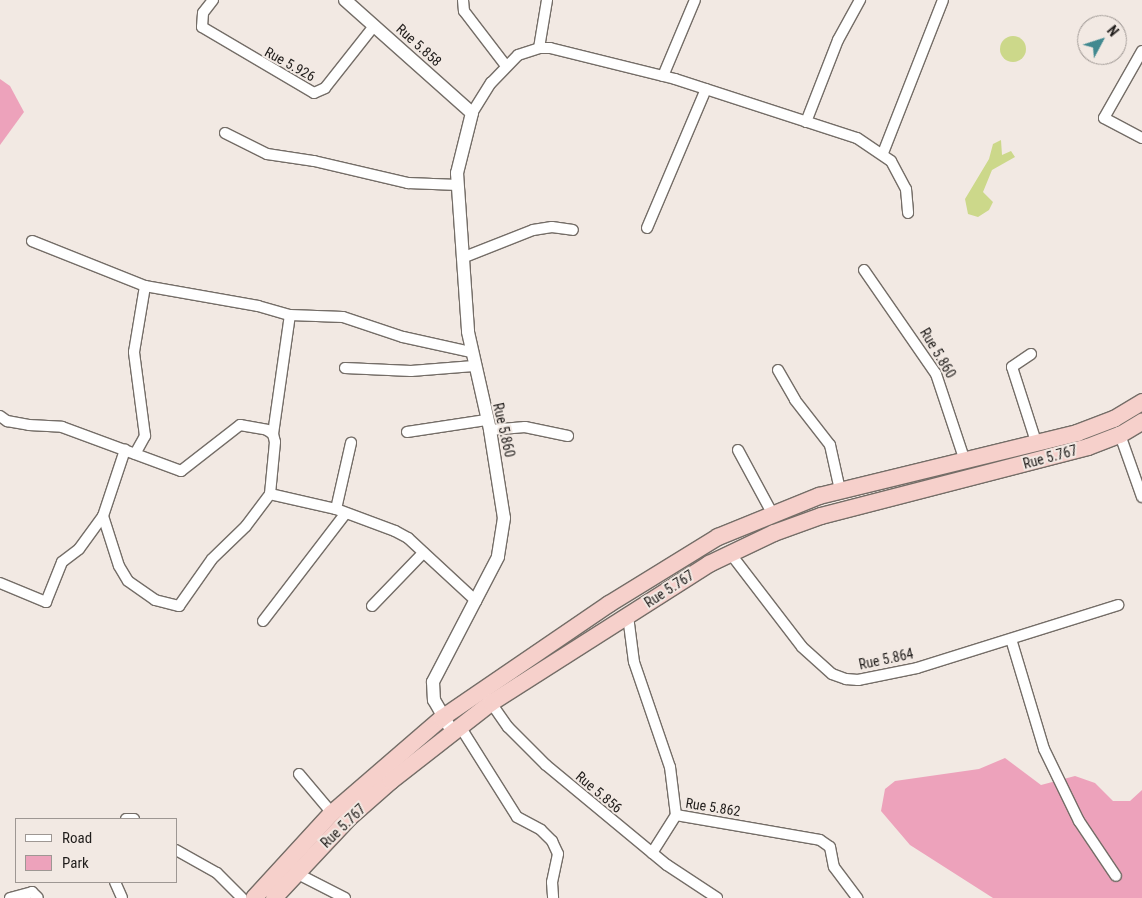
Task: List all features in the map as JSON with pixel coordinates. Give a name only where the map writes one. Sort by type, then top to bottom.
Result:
[{"type":"highway","points":[[254,898],[332,813],[442,718],[481,688],[718,537],[772,514],[840,490],[1037,445],[1114,419],[1142,402]]},
{"type":"highway","name":"Rue 5.767","points":[[274,898],[296,873],[391,781],[491,703],[628,616],[683,578],[730,553],[822,516],[904,492],[1039,461],[1120,435],[1142,422]]},
{"type":"street","name":"Rue 5.926","points":[[213,0],[203,13],[202,27],[314,93],[325,88],[374,26]]},
{"type":"street","name":"Rue 5.858","points":[[345,0],[472,113]]},
{"type":"street","points":[[463,0],[464,11],[506,66]]},
{"type":"street","points":[[540,48],[547,0]]},
{"type":"street","points":[[663,76],[695,0]]},
{"type":"street","points":[[806,122],[832,54],[860,0]]},
{"type":"street","points":[[883,153],[943,0]]},
{"type":"street","points":[[472,113],[506,66],[518,56],[540,48],[663,76],[857,138],[883,153],[900,174],[906,189],[908,213]]},
{"type":"street","points":[[1142,51],[1104,118],[1142,138]]},
{"type":"street","points":[[647,228],[706,89]]},
{"type":"street","name":"Rue 5.860","points":[[457,731],[442,718],[434,700],[432,682],[498,557],[504,518],[488,425],[471,352],[462,258],[458,161],[472,113]]},
{"type":"street","points":[[225,133],[267,154],[314,161],[408,183],[458,186]]},
{"type":"street","points":[[462,258],[532,230],[552,227],[573,230]]},
{"type":"street","points":[[32,241],[145,286],[258,306],[290,316],[343,317],[403,337],[471,352]]},
{"type":"street","name":"Rue 5.860","points":[[864,270],[936,374],[965,460]]},
{"type":"street","points":[[0,583],[46,602],[62,562],[79,549],[103,516],[130,452],[145,436],[134,352],[145,286]]},
{"type":"street","points":[[103,516],[119,566],[128,581],[154,600],[179,606],[212,559],[246,526],[270,494],[273,434],[290,316]]},
{"type":"street","points":[[1032,354],[1012,366],[1037,445]]},
{"type":"street","points":[[345,368],[411,371],[474,366]]},
{"type":"street","points":[[778,370],[795,400],[830,445],[840,490]]},
{"type":"street","points":[[0,416],[7,421],[29,425],[62,427],[180,471],[240,425],[258,427],[273,434]]},
{"type":"street","points":[[1114,419],[1142,497]]},
{"type":"street","points":[[407,432],[488,425],[525,427],[568,436]]},
{"type":"street","points":[[263,621],[340,512],[351,443]]},
{"type":"street","points":[[738,450],[772,514]]},
{"type":"street","points":[[270,494],[340,512],[395,531],[423,553],[476,601]]},
{"type":"street","points":[[372,606],[423,553]]},
{"type":"street","name":"Rue 5.864","points":[[730,553],[802,647],[832,674],[846,679],[858,680],[917,668],[1118,605]]},
{"type":"street","name":"Rue 5.862","points":[[628,616],[634,662],[670,766],[676,815],[820,840],[830,847],[834,867],[857,898]]},
{"type":"street","points":[[1011,639],[1048,758],[1079,821],[1116,876]]},
{"type":"street","name":"Rue 5.856","points":[[481,688],[508,727],[546,765],[652,853],[717,898]]},
{"type":"street","points":[[457,731],[517,816],[541,830],[552,841],[558,854],[552,882],[553,898]]},
{"type":"street","points":[[299,774],[332,813]]},
{"type":"street","points":[[652,853],[676,815]]},
{"type":"street","points":[[178,851],[217,873],[242,898]]},
{"type":"street","points":[[296,873],[345,898]]},
{"type":"street","points":[[115,883],[122,898]]},
{"type":"street","points":[[10,898],[32,892],[38,898]]},
{"type":"green space","points":[[0,79],[10,86],[24,112],[0,145]]},
{"type":"green space","points":[[1005,758],[1041,785],[1075,776],[1095,783],[1113,801],[1130,801],[1142,790],[1142,898],[993,898],[910,845],[881,811],[885,789],[895,781],[979,769]]},
{"type":"shaded area","points":[[1013,36],[1022,40],[1026,49],[1022,58],[1013,62],[1004,58],[1000,49],[1004,40]]},
{"type":"shaded area","points":[[1001,140],[1002,155],[1011,151],[1015,157],[992,170],[983,192],[993,202],[989,210],[978,217],[968,214],[965,199],[989,159],[993,144]]}]
